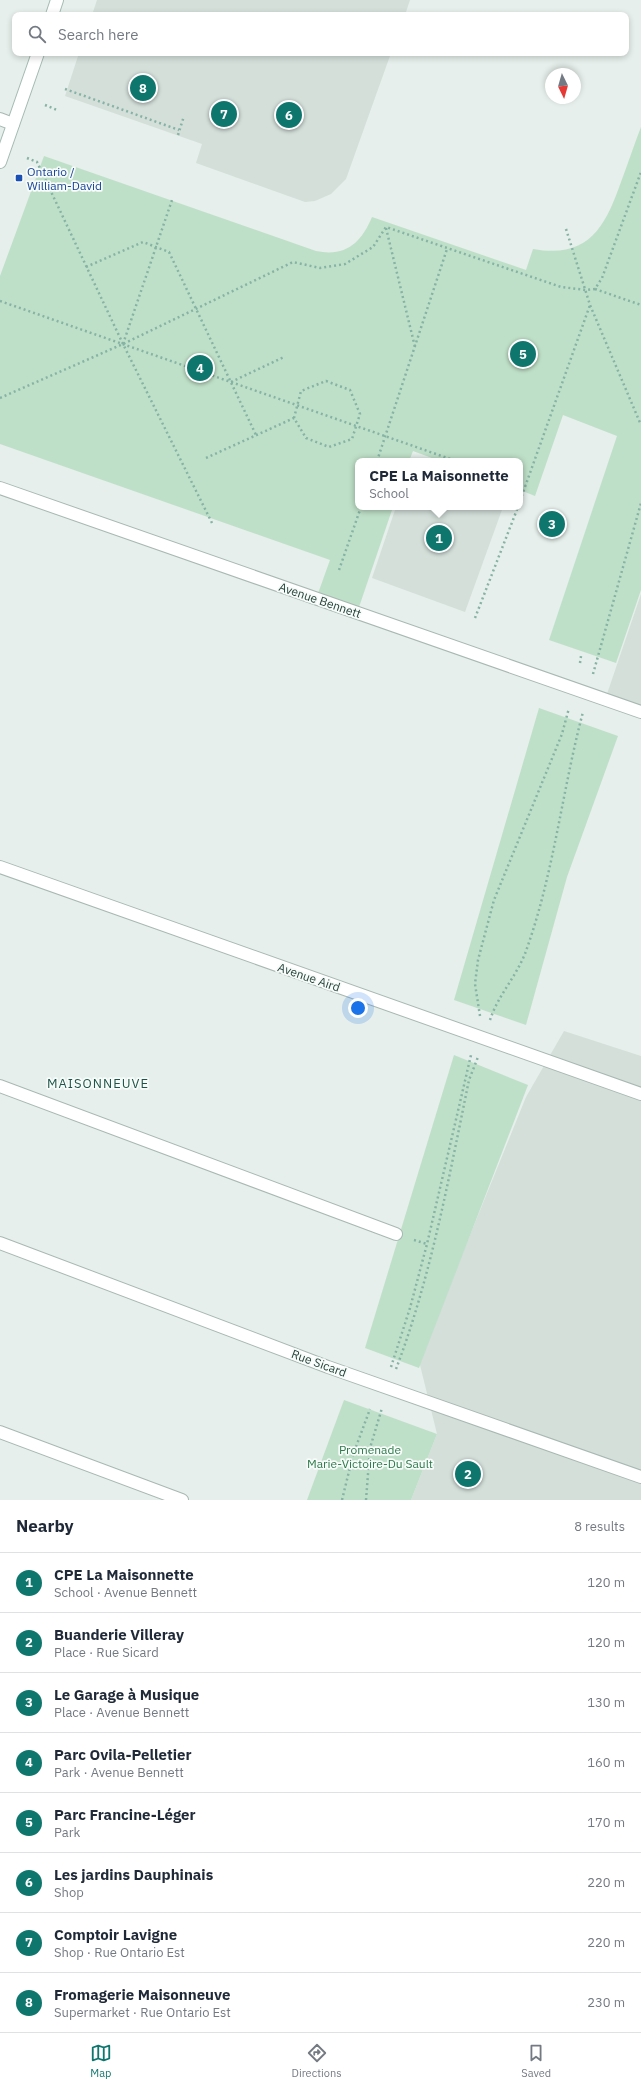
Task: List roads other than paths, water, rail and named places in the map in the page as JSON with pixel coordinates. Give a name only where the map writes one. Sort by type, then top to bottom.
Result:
[{"type":"street","points":[[53,12],[57,0]]},
{"type":"street","points":[[0,162],[37,56]]},
{"type":"street","points":[[0,119],[13,124]]},
{"type":"street","name":"Avenue Bennett","points":[[0,488],[641,712]]},
{"type":"street","name":"Avenue Aird","points":[[0,867],[641,1094]]},
{"type":"street","points":[[0,1086],[396,1234]]},
{"type":"street","name":"Rue Sicard","points":[[0,1243],[328,1367],[641,1477]]},
{"type":"street","points":[[0,1432],[182,1500]]},
{"type":"place","name":"Fromagerie Maisonneuve","points":[[143,88]]},
{"type":"place","name":"Comptoir Lavigne","points":[[224,114]]},
{"type":"place","name":"Les jardins Dauphinais","points":[[289,115]]},
{"type":"place","name":"Ontario / William-David","points":[[19,178]]},
{"type":"place","name":"Parc Francine-Léger","points":[[523,354]]},
{"type":"place","name":"Parc Ovila-Pelletier","points":[[200,368]]},
{"type":"place","name":"Le Garage à Musique","points":[[552,524]]},
{"type":"place","name":"CPE La Maisonnette","points":[[439,538]]},
{"type":"place","name":"Buanderie Villeray","points":[[468,1474]]},
{"type":"district","name":"MAISONNEUVE","points":[[98,1083]]},
{"type":"park label","name":"Promenade Marie-Victoire-Du Sault","points":[[370,1456]]}]
